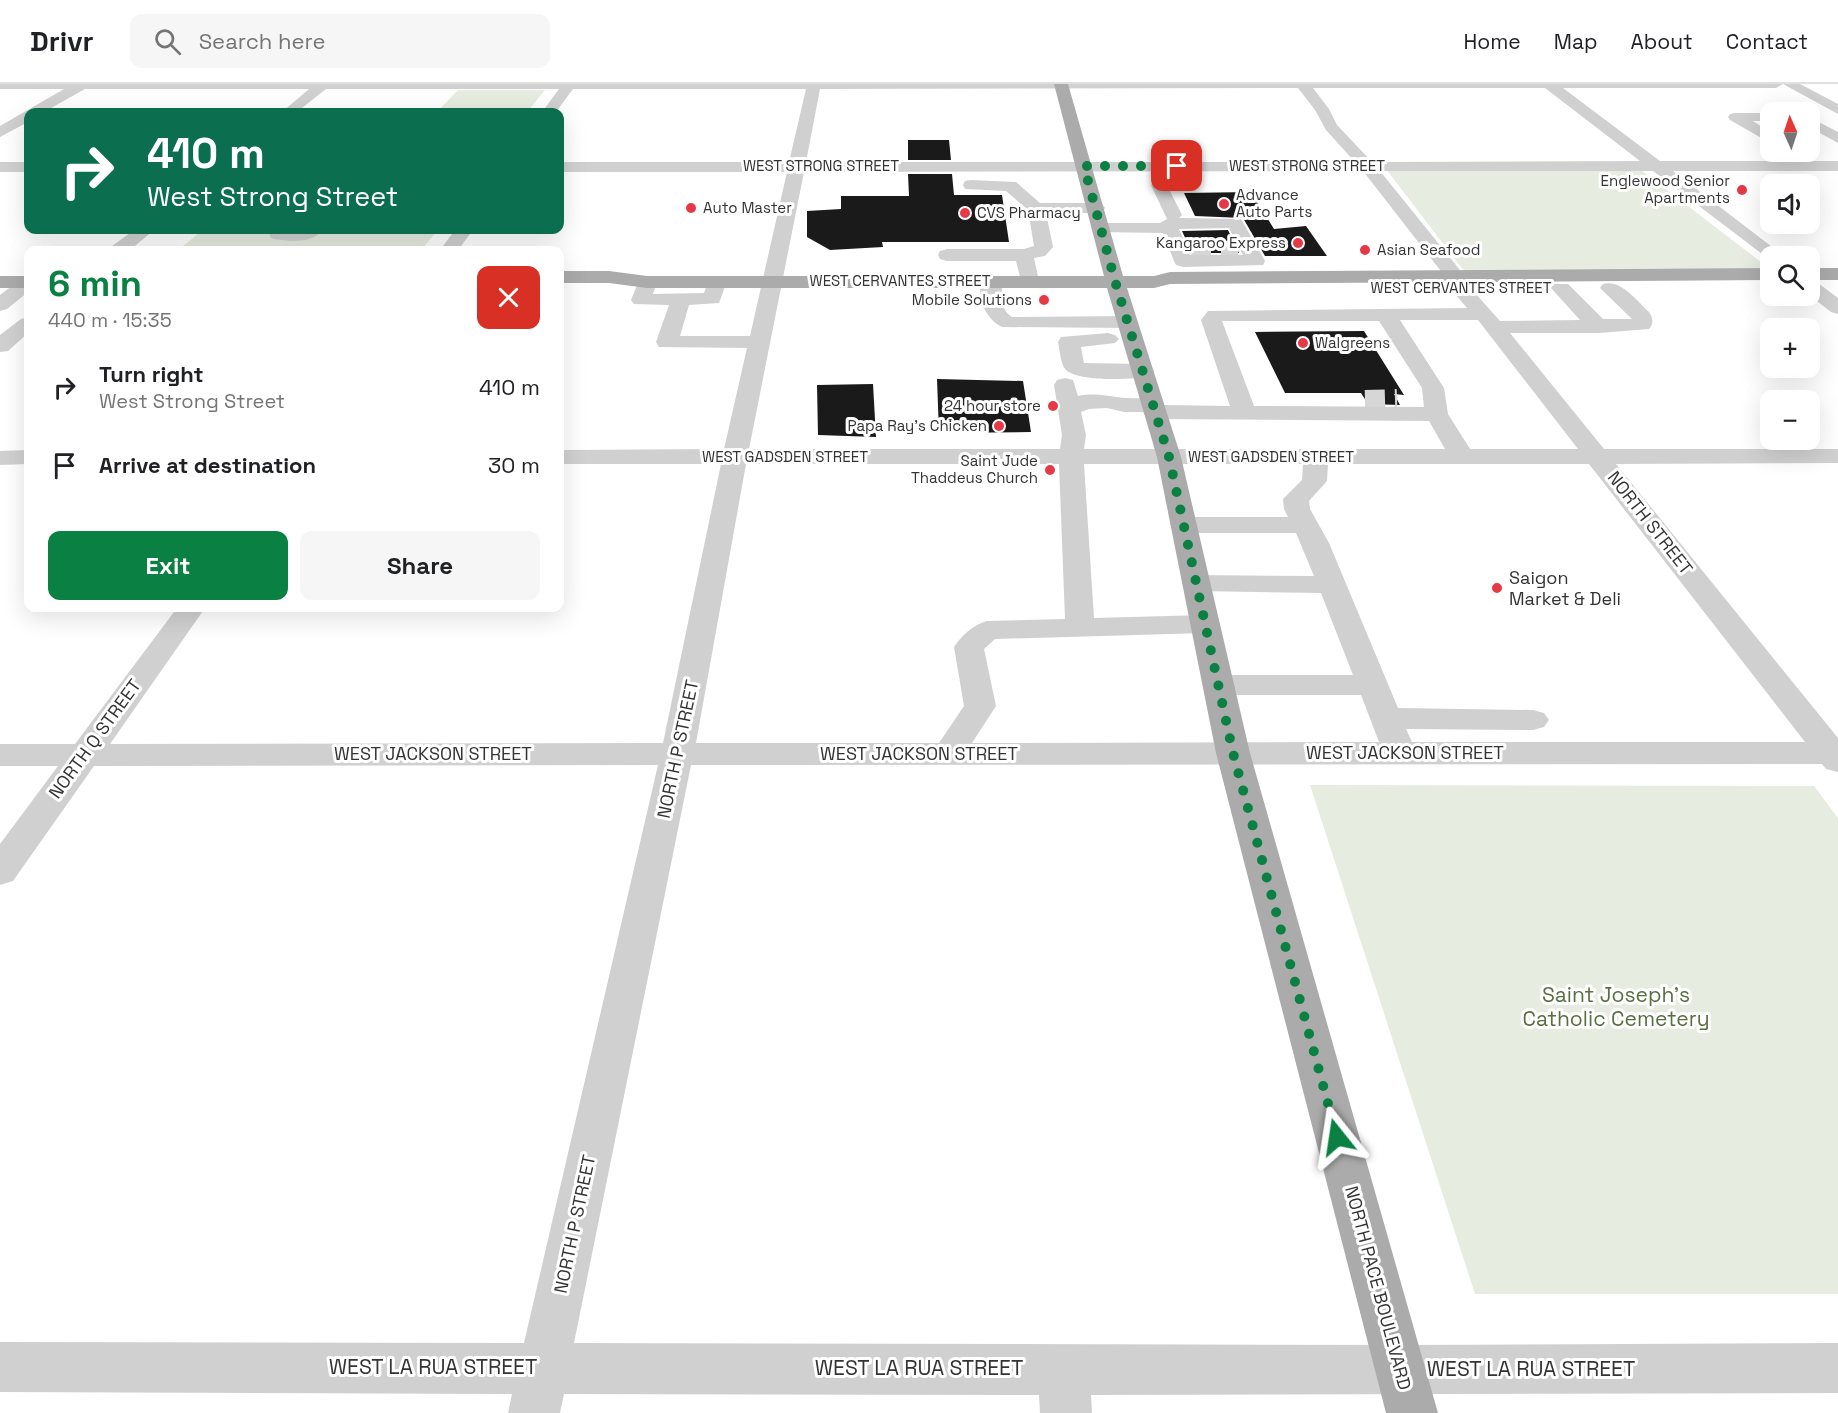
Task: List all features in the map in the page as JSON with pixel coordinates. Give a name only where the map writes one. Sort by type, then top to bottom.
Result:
[{"type":"main road","name":"NORTH PACE BOULEVARD","points":[[1061,84],[1084,166],[1095,185],[1096,208],[1101,228],[1143,371],[1144,407],[1169,457],[1233,753],[1406,1392]]},
{"type":"main road","name":"WEST CERVANTES STREET","points":[[564,277],[647,282],[1154,282],[1245,249],[1457,281],[1561,288],[1760,288]]},
{"type":"main road","name":"WEST CERVANTES STREET","points":[[1154,282],[1173,288],[1760,274]]},
{"type":"main road","points":[[1820,280],[1838,274]]},
{"type":"main road","points":[[0,282],[24,283]]},
{"type":"main road","name":"WEST CERVANTES STREET","points":[[564,287],[609,288],[647,282]]},
{"type":"main road","points":[[1820,284],[1838,287]]},
{"type":"street","points":[[41,108],[84,84]]},
{"type":"street","points":[[294,108],[324,84]]},
{"type":"street","points":[[552,108],[570,84]]},
{"type":"street","name":"NORTH STREET","points":[[1302,84],[1322,109],[1331,127],[1367,166],[1836,756]]},
{"type":"street","points":[[1548,84],[1761,246]]},
{"type":"street","points":[[0,85],[1776,84]]},
{"type":"street","points":[[1790,84],[1838,111]]},
{"type":"street","name":"NORTH P STREET","points":[[539,1390],[691,690],[735,457],[771,281],[798,178],[814,85]]},
{"type":"street","points":[[1760,117],[1735,117],[1760,132]]},
{"type":"street","points":[[0,132],[24,118]]},
{"type":"street","points":[[1820,131],[1835,145]]},
{"type":"street","name":"WEST STRONG STREET","points":[[564,166],[798,178],[923,166],[1838,166]]},
{"type":"street","points":[[923,166],[924,184]]},
{"type":"street","points":[[1223,166],[1234,184]]},
{"type":"street","points":[[0,167],[24,167]]},
{"type":"street","points":[[947,255],[1024,255],[1038,252],[1044,247],[1036,208],[1010,186],[960,185]]},
{"type":"street","points":[[1161,185],[1179,237],[1184,261],[1245,249],[1235,223],[1168,224],[1179,237]]},
{"type":"street","points":[[1036,208],[1096,208]]},
{"type":"street","points":[[1101,228],[1179,237]]},
{"type":"street","points":[[124,246],[140,234]]},
{"type":"street","points":[[277,234],[291,236],[302,234]]},
{"type":"street","points":[[1024,255],[1029,281]]},
{"type":"street","points":[[647,282],[641,300],[712,299],[717,281]]},
{"type":"street","points":[[991,281],[993,312],[1008,323],[1130,331]]},
{"type":"street","points":[[0,305],[24,286]]},
{"type":"street","points":[[1561,288],[1599,327]]},
{"type":"street","points":[[1245,414],[1211,320],[1215,315],[1386,315],[1599,327],[1642,325],[1642,316],[1610,288]]},
{"type":"street","points":[[1820,292],[1838,308]]},
{"type":"street","points":[[681,299],[667,342],[759,342]]},
{"type":"street","points":[[1386,315],[1433,388],[1435,406],[1462,456]]},
{"type":"street","points":[[0,346],[24,326]]},
{"type":"street","points":[[1130,331],[1075,339],[1068,343],[1076,369],[1143,371]]},
{"type":"street","points":[[1080,626],[1071,457],[1074,435],[1070,399],[1086,410],[1144,407],[1245,414],[1318,414],[1435,406]]},
{"type":"street","points":[[1397,399],[1435,406]]},
{"type":"street","points":[[1318,414],[1356,400],[1365,400]]},
{"type":"street","points":[[1314,456],[1318,471],[1315,483],[1296,499],[1298,510],[1332,585],[1400,753]]},
{"type":"street","name":"WEST GADSDEN STREET","points":[[564,457],[1838,456]]},
{"type":"street","points":[[0,458],[24,458]]},
{"type":"street","points":[[1184,525],[1305,525]]},
{"type":"street","points":[[1196,583],[1332,585]]},
{"type":"street","name":"NORTH Q STREET","points":[[0,871],[187,612]]},
{"type":"street","points":[[948,754],[980,706],[969,648],[987,630],[1205,624]]},
{"type":"street","points":[[1218,685],[1373,685]]},
{"type":"street","points":[[1386,718],[1533,720]]},
{"type":"street","name":"WEST JACKSON STREET","points":[[0,755],[1400,753],[1836,756]]},
{"type":"street","name":"WEST LA RUA STREET","points":[[0,1367],[539,1390],[1406,1392],[1838,1368]]},
{"type":"green space","points":[[458,90],[545,90],[530,108],[441,108]]},
{"type":"green space","points":[[1386,169],[1641,170],[1760,261],[1760,269],[1464,271]]},
{"type":"green space","points":[[198,234],[435,234],[424,246],[183,246]]},
{"type":"green space","name":"Saint Joseph's Catholic Cemetery","points":[[1310,785],[1814,786],[1838,818],[1838,1294],[1475,1294]]},
{"type":"building","points":[[908,140],[949,140],[951,160],[908,160]]},
{"type":"building","points":[[908,174],[952,174],[954,195],[1002,195],[1009,242],[882,242],[883,247],[830,250],[807,237],[807,211],[841,209],[841,196],[909,196]]},
{"type":"building","points":[[1251,192],[1274,229],[1306,226],[1327,256],[1265,256],[1243,218],[1195,216],[1184,193]]},
{"type":"building","points":[[1228,230],[1239,253],[1192,253],[1182,231]]},
{"type":"building","points":[[1364,331],[1404,395],[1394,394],[1400,405],[1368,404],[1361,393],[1285,393],[1255,332]]},
{"type":"building","points":[[937,379],[1023,381],[1031,432],[939,433]]},
{"type":"building","points":[[873,384],[876,437],[818,435],[817,385]]},
{"type":"tunnel","points":[[1191,251],[1238,251]]},
{"type":"tunnel","points":[[1365,400],[1397,399]]},
{"type":"place","name":"Englewood Senior Apartments","points":[[1742,190]]},
{"type":"place","name":"Advance Auto Parts","points":[[1224,204]]},
{"type":"place","name":"Auto Master","points":[[691,208]]},
{"type":"place","name":"CVS Pharmacy","points":[[965,213]]},
{"type":"place","name":"Kangaroo Express","points":[[1298,243]]},
{"type":"place","name":"Asian Seafood","points":[[1365,250]]},
{"type":"place","name":"Mobile Solutions","points":[[1044,300]]},
{"type":"place","name":"Walgreens","points":[[1303,343]]},
{"type":"place","name":"24 hour store","points":[[1053,406]]},
{"type":"place","name":"Papa Ray's Chicken","points":[[999,426]]},
{"type":"place","name":"Saint Jude Thaddeus Church","points":[[1050,470]]},
{"type":"place","name":"Saigon Market & Deli","points":[[1497,588]]},
{"type":"route","points":[[1177,166],[1084,166],[1115,281],[1169,457],[1233,753],[1337,1137]]}]
